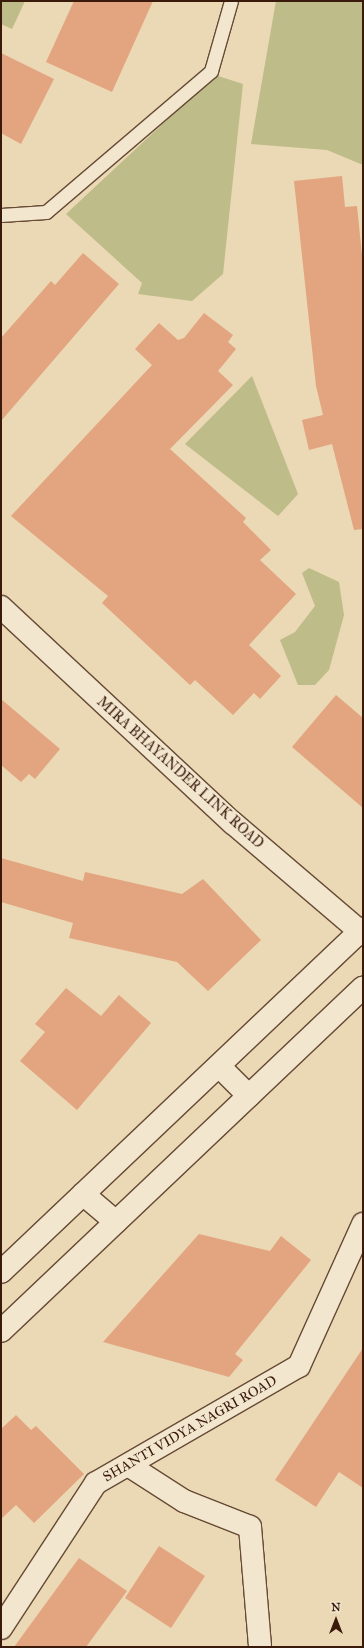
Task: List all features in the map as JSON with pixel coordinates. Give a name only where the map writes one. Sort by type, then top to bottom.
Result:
[{"type":"street","name":"MIRA BHAYANDER LINK ROAD","points":[[1,607],[233,823],[362,932]]},
{"type":"street","points":[[1,1272],[362,932]]},
{"type":"street","points":[[1,1331],[363,988]]},
{"type":"street","points":[[219,1066],[250,1096]]},
{"type":"street","points":[[83,1194],[116,1222]]},
{"type":"street","name":"SHANTI VIDYA NAGRI ROAD","points":[[1,1628],[96,1483],[299,1366],[363,1224]]},
{"type":"street","points":[[128,1465],[184,1501],[250,1527],[260,1647]]},
{"type":"lane","points":[[1,215],[46,212],[211,71],[231,1]]},
{"type":"shaded area","points":[[1,1],[25,1],[12,29],[1,24]]},
{"type":"shaded area","points":[[276,1],[363,1],[363,165],[327,150],[251,144]]},
{"type":"shaded area","points":[[215,75],[243,84],[223,274],[192,301],[138,294],[142,283],[66,214]]},
{"type":"shaded area","points":[[252,376],[298,494],[278,516],[185,444]]},
{"type":"shaded area","points":[[309,568],[339,582],[344,615],[329,670],[315,685],[298,685],[280,640],[295,632],[315,606],[302,573]]},
{"type":"building","points":[[74,1],[153,1],[112,92],[46,62]]},
{"type":"building","points":[[1,53],[54,79],[21,144],[1,133]]},
{"type":"building","points":[[342,176],[345,207],[357,206],[363,265],[363,529],[354,530],[332,444],[309,450],[302,420],[323,415],[316,386],[294,181]]},
{"type":"building","points":[[83,253],[119,284],[1,421],[1,338],[51,281],[55,285]]},
{"type":"building","points":[[204,313],[233,335],[228,342],[236,349],[218,371],[233,385],[170,449],[246,518],[243,522],[271,550],[260,560],[296,594],[249,645],[281,676],[260,699],[254,693],[233,715],[195,680],[190,685],[102,603],[108,596],[11,516],[152,365],[135,349],[159,323],[178,340],[184,338]]},
{"type":"building","points":[[336,695],[363,718],[363,808],[292,747]]},
{"type":"building","points":[[1,699],[60,749],[35,779],[29,774],[21,782],[1,765]]},
{"type":"building","points":[[1,858],[83,881],[85,872],[182,894],[203,879],[261,940],[208,991],[177,962],[69,938],[73,923],[1,902]]},
{"type":"building","points":[[66,988],[101,1016],[119,995],[151,1023],[77,1110],[20,1061],[45,1032],[35,1024]]},
{"type":"building","points":[[199,1234],[270,1251],[281,1236],[311,1260],[235,1354],[243,1360],[229,1377],[103,1342]]},
{"type":"building","points":[[363,1348],[363,1488],[339,1472],[316,1507],[275,1480]]},
{"type":"building","points":[[16,1415],[31,1430],[36,1426],[84,1474],[34,1523],[16,1505],[1,1519],[1,1429]]},
{"type":"building","points":[[159,1546],[205,1576],[171,1628],[125,1598]]},
{"type":"building","points":[[79,1558],[127,1591],[86,1647],[14,1647]]}]
